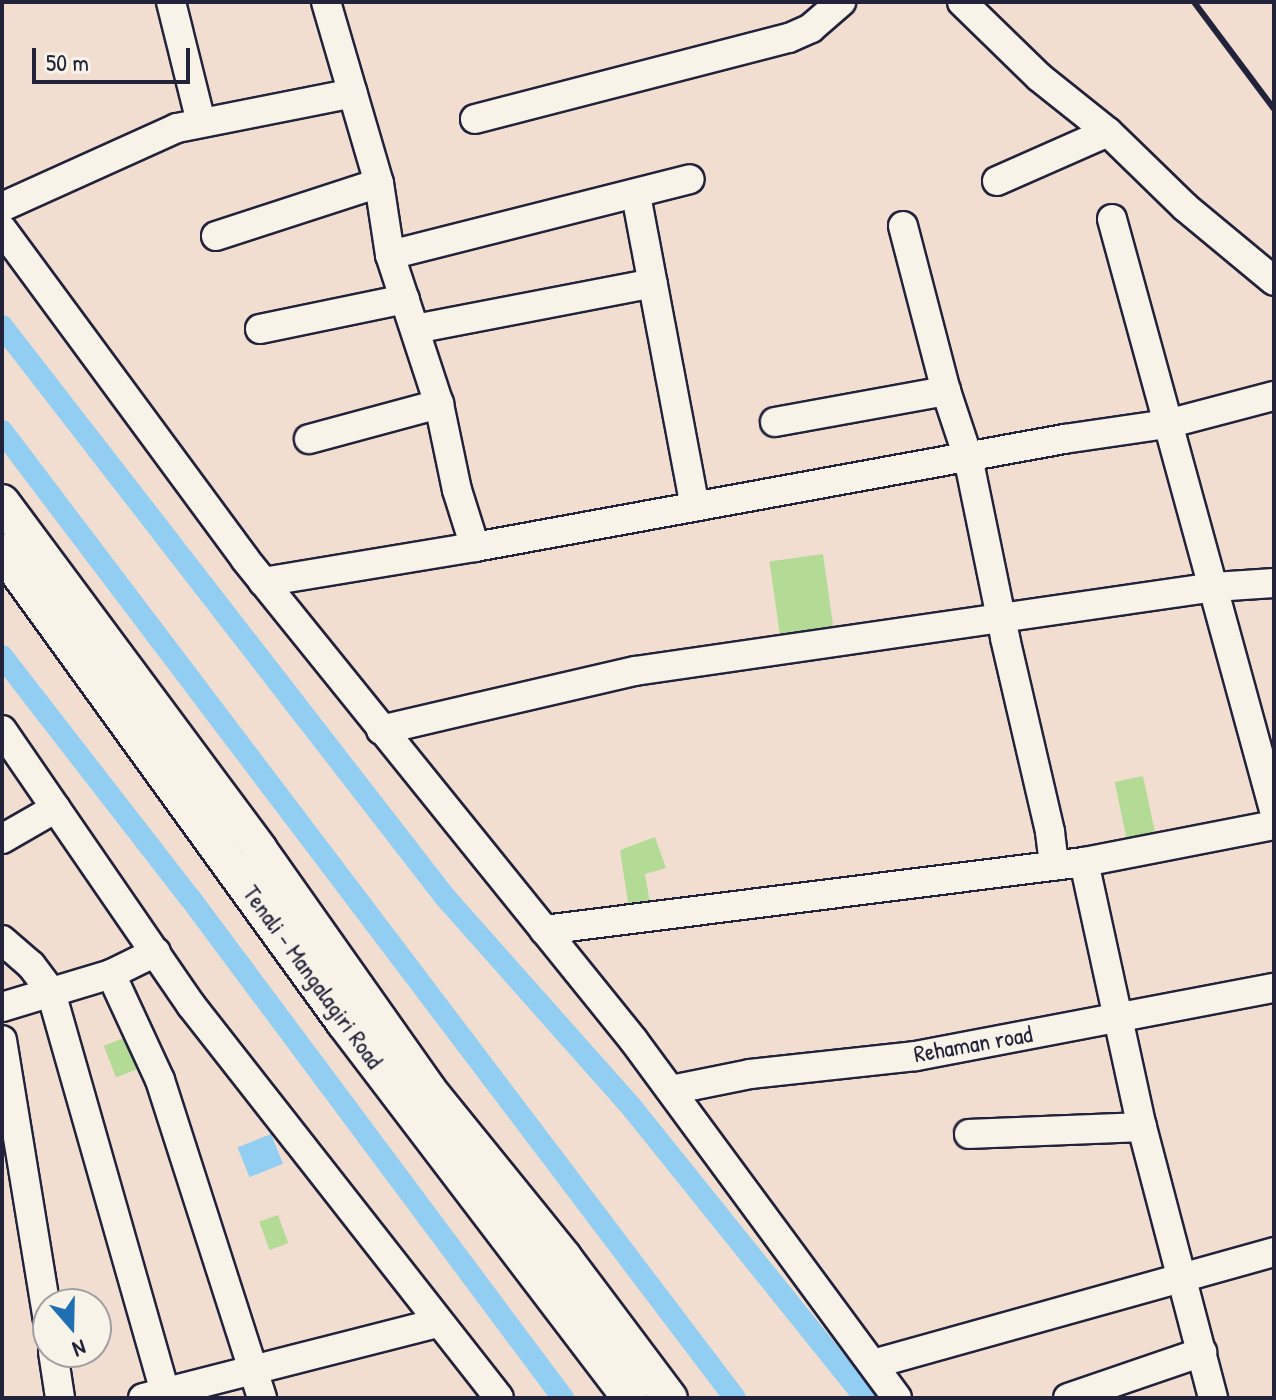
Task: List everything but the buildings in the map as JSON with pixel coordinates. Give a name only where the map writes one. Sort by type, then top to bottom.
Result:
[{"type":"main road","points":[[2,502],[260,850],[429,1090],[564,1257],[670,1398]]},
{"type":"main road","name":"Tenali - Mangalagiri Road","points":[[2,551],[344,1023],[630,1398]]},
{"type":"street","points":[[171,2],[201,122]]},
{"type":"street","points":[[326,2],[379,183],[390,255],[439,404],[457,490],[475,547]]},
{"type":"street","points":[[475,119],[801,34],[841,2]]},
{"type":"street","points":[[962,2],[1039,77],[1108,132],[1185,207],[1274,281]]},
{"type":"street","points":[[2,207],[150,137],[201,122],[353,93]]},
{"type":"street","points":[[997,181],[1108,132]]},
{"type":"street","points":[[390,255],[690,179]]},
{"type":"street","points":[[216,236],[379,183]]},
{"type":"street","points":[[636,195],[695,506]]},
{"type":"street","points":[[1112,219],[1274,810]]},
{"type":"street","points":[[903,226],[946,391],[968,457],[1050,832],[1054,866]]},
{"type":"street","points":[[2,229],[263,582],[671,1090],[897,1398]]},
{"type":"street","points":[[415,329],[653,283]]},
{"type":"street","points":[[260,329],[405,299]]},
{"type":"street","points":[[775,422],[946,391]]},
{"type":"street","points":[[263,582],[573,532],[695,506],[1167,424],[1274,396]]},
{"type":"street","points":[[309,439],[439,404]]},
{"type":"street","points":[[381,730],[635,671],[1214,587],[1274,583]]},
{"type":"street","points":[[5,740],[56,808],[191,1005],[499,1398]]},
{"type":"street","points":[[2,839],[56,808]]},
{"type":"street","points":[[544,930],[1084,862],[1274,825]]},
{"type":"street","points":[[1084,862],[1142,1127],[1213,1398]]},
{"type":"street","points":[[2,940],[31,965],[51,992],[158,1396],[438,1323]]},
{"type":"street","points":[[2,1007],[111,974],[156,952]]},
{"type":"street","points":[[111,974],[157,1072],[262,1398]]},
{"type":"street","name":"Rehaman road","points":[[671,1090],[750,1074],[916,1056],[1274,988]]},
{"type":"street","points":[[2,1040],[42,1288]]},
{"type":"street","points":[[969,1134],[1142,1127]]},
{"type":"street","points":[[873,1364],[1274,1252]]},
{"type":"street","points":[[1068,1398],[1202,1352]]},
{"type":"street","points":[[55,1368],[60,1398]]},
{"type":"green space","points":[[823,554],[834,631],[780,639],[770,562]]},
{"type":"green space","points":[[1143,776],[1155,833],[1127,839],[1115,782]]},
{"type":"green space","points":[[655,837],[666,868],[645,874],[650,903],[629,909],[620,850]]},
{"type":"green space","points":[[129,1036],[141,1068],[116,1077],[104,1046]]},
{"type":"green space","points":[[278,1215],[288,1243],[269,1250],[259,1222]]},
{"type":"water","points":[[271,1134],[283,1164],[250,1177],[238,1147]]},
{"type":"waterway","points":[[2,326],[445,897],[633,1109],[865,1398]]},
{"type":"waterway","points":[[2,431],[735,1398]]},
{"type":"waterway","points":[[2,656],[190,898],[563,1398]]},
{"type":"railway","points":[[1194,2],[1274,109]]}]
